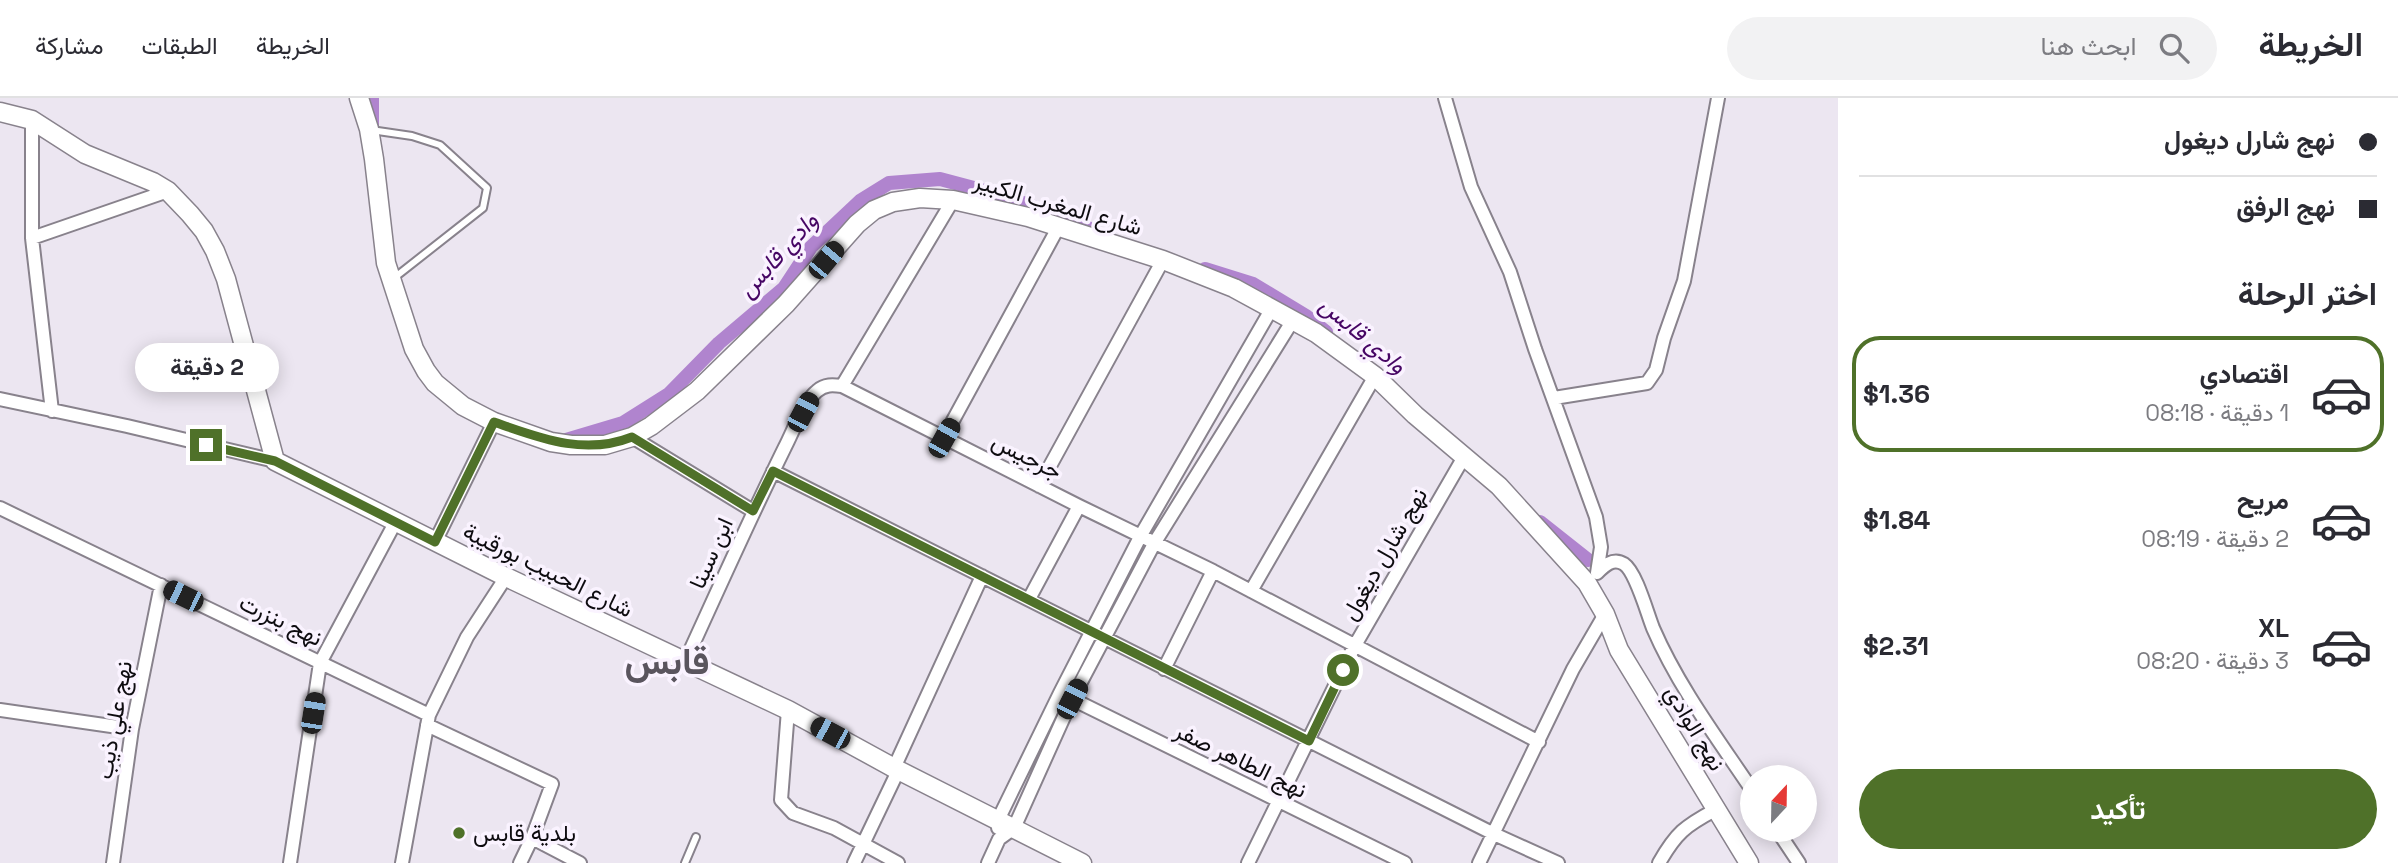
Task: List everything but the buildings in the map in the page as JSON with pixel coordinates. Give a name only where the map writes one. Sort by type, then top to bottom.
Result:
[{"type":"street","name":"شارع المغرب الكبير","points":[[359,98],[369,129],[386,263],[404,323],[426,371],[449,395],[494,422],[551,442],[571,445],[605,445],[632,437],[697,391],[786,304],[857,224],[874,209],[893,202],[920,198],[953,200],[1059,226],[1163,260],[1234,288],[1334,345],[1375,376],[1415,415],[1499,485],[1592,578],[1605,614]]},
{"type":"street","points":[[1445,98],[1471,187],[1510,272],[1596,517],[1601,547],[1592,578]]},
{"type":"street","points":[[1554,398],[1647,383],[1654,377],[1684,281],[1718,98]]},
{"type":"street","points":[[0,112],[32,120],[85,154],[153,182],[168,191],[204,231],[222,270],[275,461],[0,399]]},
{"type":"street","points":[[32,120],[32,238],[52,411]]},
{"type":"street","points":[[32,238],[168,191]]},
{"type":"street","points":[[842,386],[953,200]]},
{"type":"street","points":[[944,438],[1059,226]]},
{"type":"street","points":[[1039,486],[1163,260]]},
{"type":"street","points":[[988,863],[1141,535],[1272,308]]},
{"type":"street","points":[[1097,634],[1293,320]]},
{"type":"street","points":[[1251,591],[1375,376]]},
{"type":"street","name":"ابن سينا","points":[[685,662],[753,511],[796,425],[817,391],[829,384],[842,386]]},
{"type":"street","name":"جرجيس","points":[[842,386],[1213,571],[1539,742]]},
{"type":"street","points":[[435,542],[494,422]]},
{"type":"street","points":[[632,437],[753,511]]},
{"type":"street","name":"نهج شارل ديغول","points":[[1248,863],[1354,646],[1465,455]]},
{"type":"street","name":"شارع الحبيب بورقيبة","points":[[275,461],[506,577],[788,710],[1003,829],[1082,863]]},
{"type":"street","points":[[773,471],[1494,834],[1558,863]]},
{"type":"street","points":[[1029,599],[1079,506]]},
{"type":"street","name":"نهج بنزرت","points":[[0,508],[320,663],[552,784],[533,838],[520,863]]},
{"type":"street","points":[[290,863],[320,663],[396,521]]},
{"type":"street","points":[[1592,578],[1610,562],[1616,561],[1628,567],[1654,630],[1678,677],[1740,772]]},
{"type":"street","points":[[1164,669],[1213,571]]},
{"type":"street","points":[[854,863],[982,576]]},
{"type":"street","points":[[402,863],[428,720],[467,637],[506,577]]},
{"type":"street","name":"نهج علي ذيب","points":[[113,863],[132,729],[160,585]]},
{"type":"street","points":[[1479,863],[1573,669],[1605,614]]},
{"type":"street","name":"نهج الوادي","points":[[1605,614],[1619,650],[1749,863]]},
{"type":"street","name":"نهج الطاهر صفر","points":[[1066,696],[1405,863]]},
{"type":"street","points":[[0,710],[132,729]]},
{"type":"street","points":[[788,710],[781,800],[793,813],[834,828],[898,863]]},
{"type":"street","points":[[1659,863],[1675,836],[1686,826],[1715,810]]},
{"type":"street","points":[[533,838],[580,863]]},
{"type":"street","points":[[1785,842],[1799,863]]},
{"type":"lane","points":[[369,129],[412,136],[440,145],[487,188],[483,208],[392,280]]},
{"type":"lane","points":[[685,863],[696,837]]},
{"type":"waterway","name":"وادي قابس","points":[[372,98],[372,128]]},
{"type":"waterway","name":"وادي قابس","points":[[566,440],[623,423],[669,394],[719,343],[784,288],[811,247],[860,201],[889,183],[940,179],[1004,196],[1087,227]]},
{"type":"waterway","name":"وادي قابس","points":[[1205,269],[1253,284],[1306,316],[1326,332]]},
{"type":"waterway","name":"وادي قابس","points":[[1540,522],[1588,560]]},
{"type":"place","name":"بلدية قابس","points":[[459,833]]},
{"type":"district","name":"قابس","points":[[667,661]]},
{"type":"route","points":[[206,445],[275,461],[435,542],[494,422],[551,442],[571,445],[605,445],[632,437],[753,511],[773,471],[1309,741],[1343,670]]}]
